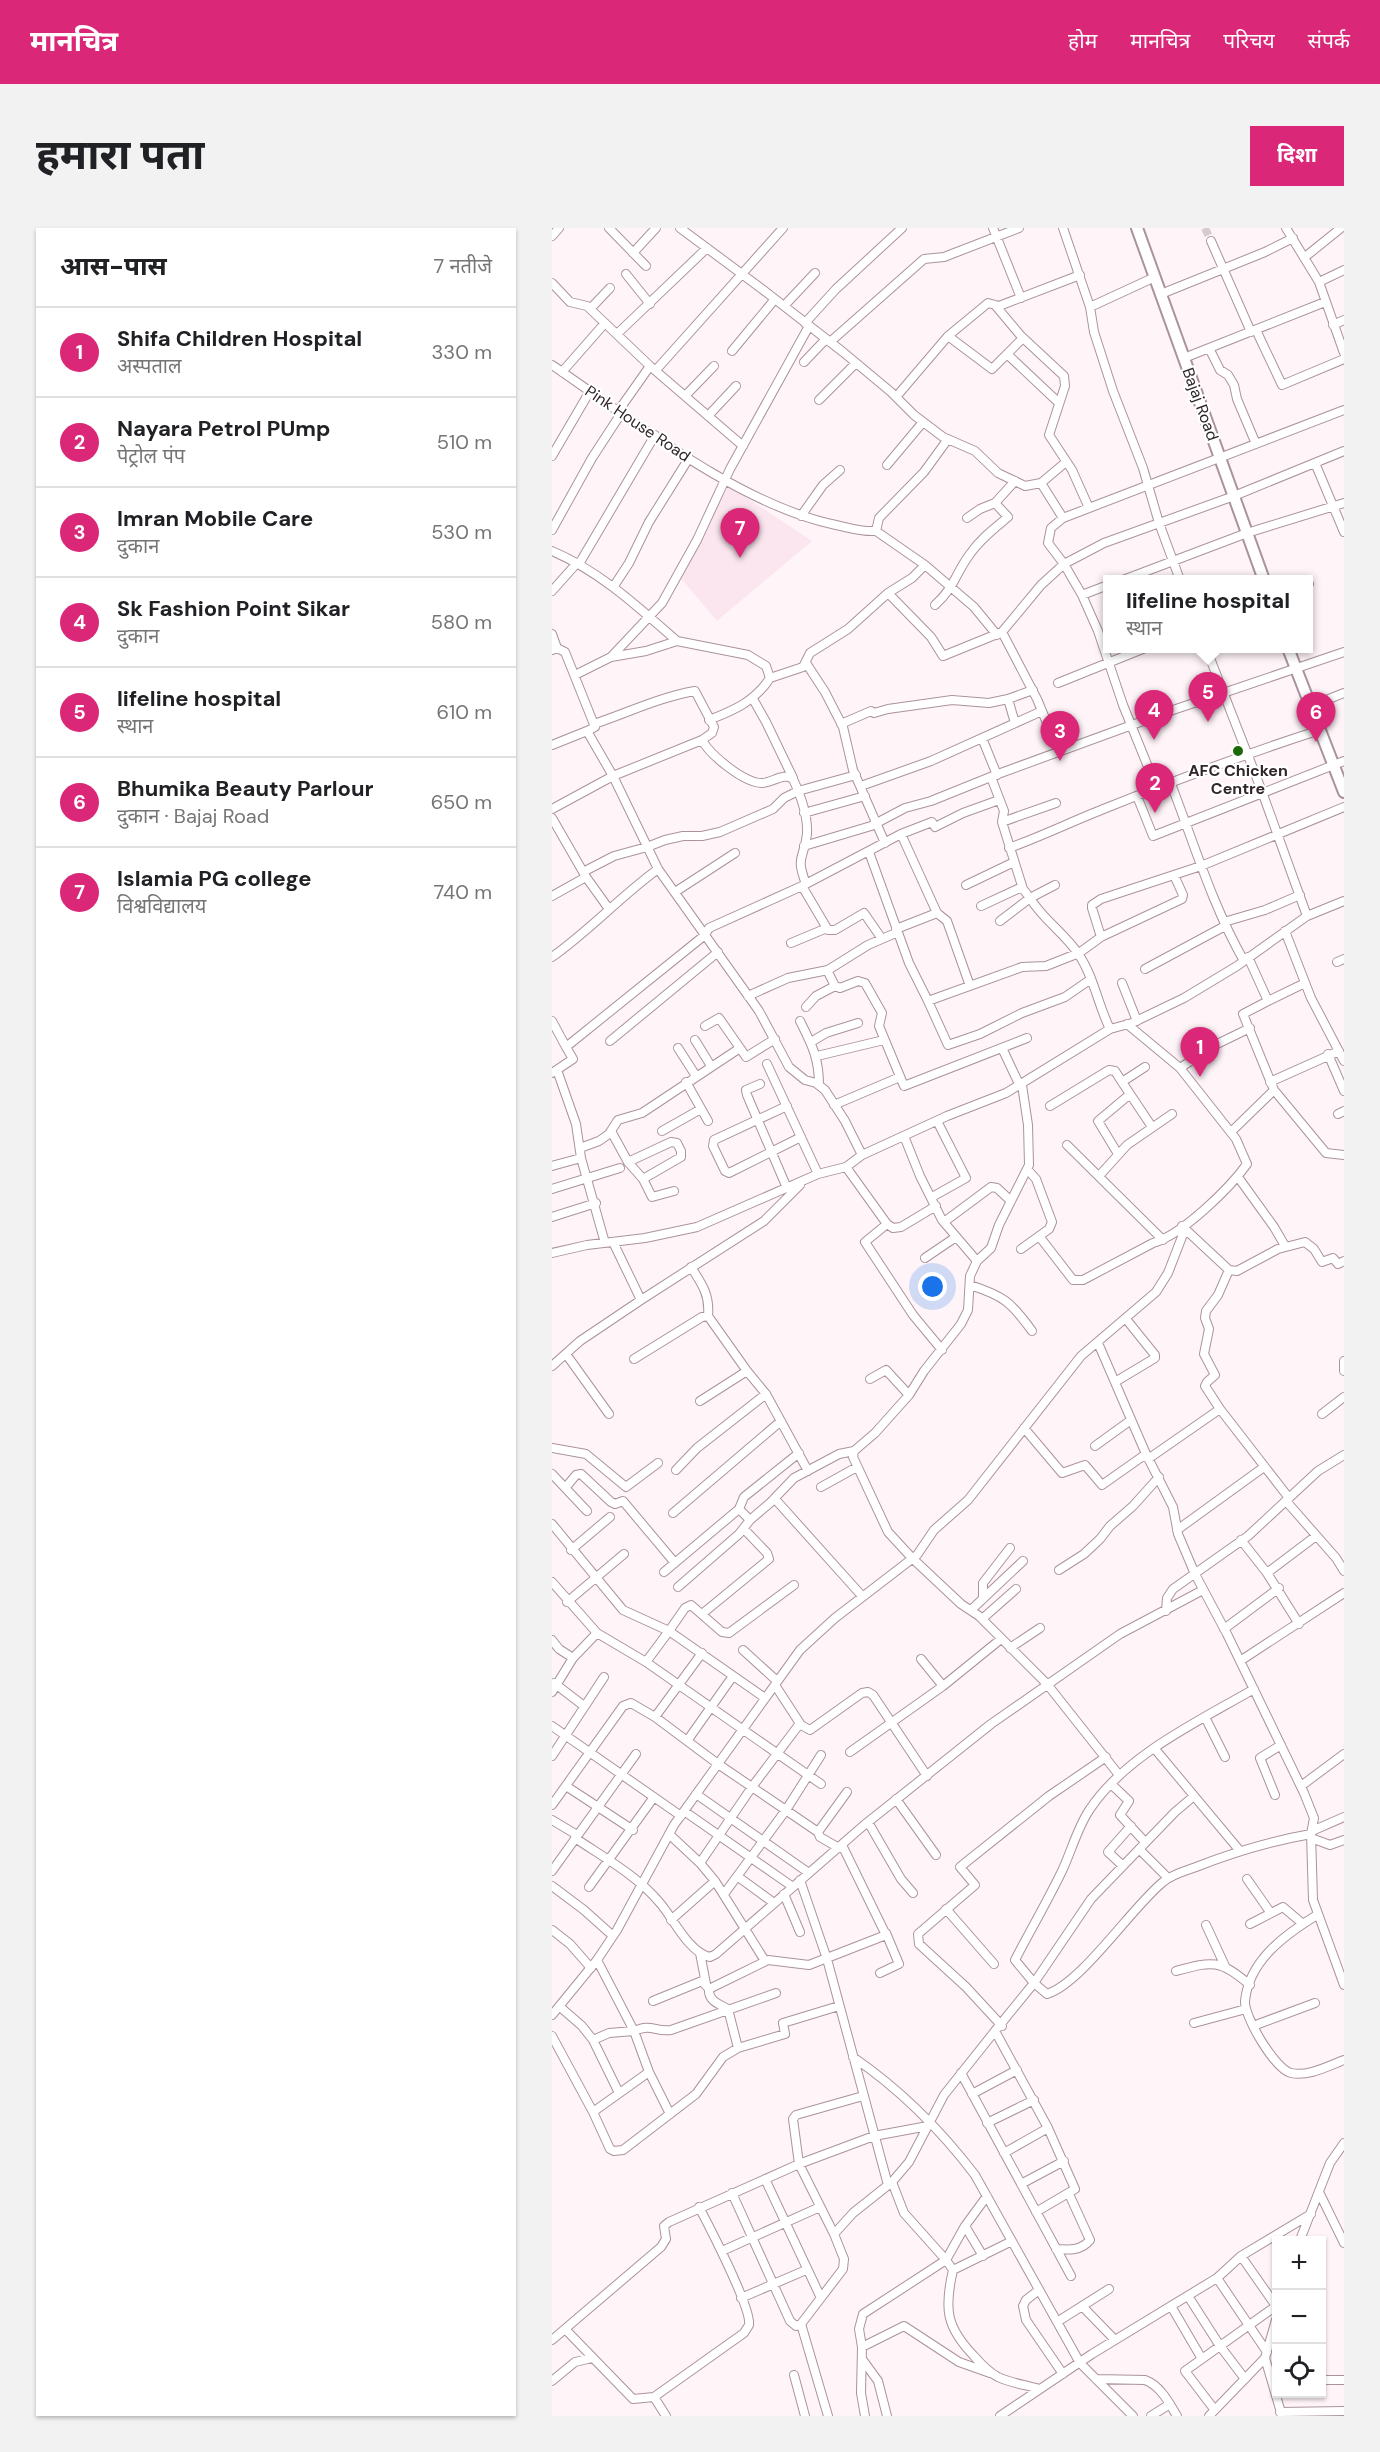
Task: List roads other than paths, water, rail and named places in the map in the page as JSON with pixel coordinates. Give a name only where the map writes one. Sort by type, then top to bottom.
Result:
[{"type":"street","points":[[552,236],[559,228]]},
{"type":"street","points":[[609,228],[646,266]]},
{"type":"street","points":[[633,253],[656,228]]},
{"type":"street","points":[[681,228],[828,340],[922,422],[948,439],[975,451],[998,473],[1025,486],[1041,483],[1066,462]]},
{"type":"street","points":[[552,530],[621,411],[653,368],[743,274],[783,228]]},
{"type":"street","points":[[611,657],[662,603],[697,540],[725,480],[807,324],[836,289],[902,228]]},
{"type":"street","points":[[804,362],[924,259],[944,257],[994,232],[1019,228]]},
{"type":"street","points":[[1063,228],[1090,307],[1097,342],[1179,575]]},
{"type":"street","name":"Bajaj Road","points":[[1137,228],[1263,575]]},
{"type":"street","points":[[1286,228],[1319,282],[1344,353]]},
{"type":"street","points":[[1305,257],[1341,228]]},
{"type":"street","points":[[994,232],[1021,298]]},
{"type":"street","points":[[1161,294],[1293,238]]},
{"type":"street","points":[[1211,241],[1282,385],[1344,359]]},
{"type":"street","points":[[617,334],[707,248]]},
{"type":"street","points":[[1319,282],[1344,270]]},
{"type":"street","points":[[784,306],[815,273]]},
{"type":"street","points":[[626,274],[650,304]]},
{"type":"street","points":[[896,397],[948,336],[988,303],[999,306],[1080,275]]},
{"type":"street","points":[[1090,307],[1155,277]]},
{"type":"street","points":[[552,283],[570,302],[583,304],[590,309],[653,368],[743,446]]},
{"type":"street","points":[[590,309],[610,288]]},
{"type":"street","points":[[732,351],[775,299]]},
{"type":"street","points":[[1184,358],[1325,302]]},
{"type":"street","points":[[995,305],[1023,338],[1064,376],[1065,386],[1049,435],[1066,462],[1089,508]]},
{"type":"street","points":[[1333,325],[1344,320]]},
{"type":"street","points":[[562,372],[605,323]]},
{"type":"street","points":[[948,336],[992,369],[1023,338]]},
{"type":"street","points":[[1209,348],[1220,370],[1228,375],[1234,385],[1237,399],[1256,444]]},
{"type":"street","points":[[1007,354],[1059,403]]},
{"type":"street","points":[[819,400],[856,363]]},
{"type":"street","name":"Pink House Road","points":[[552,365],[725,480],[818,522],[863,532],[876,531]]},
{"type":"street","points":[[685,396],[714,366]]},
{"type":"street","points":[[708,416],[736,386]]},
{"type":"street","points":[[552,456],[590,391]]},
{"type":"street","points":[[1103,647],[1082,595],[1064,564],[1048,543],[1052,528],[1063,518],[1344,410]]},
{"type":"street","points":[[887,465],[922,422]]},
{"type":"street","points":[[552,591],[578,563],[655,435]]},
{"type":"street","points":[[948,439],[924,472],[879,518],[876,531],[925,565],[1000,633],[1033,690],[1059,752]]},
{"type":"street","points":[[888,593],[931,637],[943,656],[1000,633],[1041,585],[1064,564],[1104,543],[1234,496],[1344,451]]},
{"type":"street","points":[[614,586],[629,563],[649,522],[689,458]]},
{"type":"street","points":[[1315,463],[1344,532]]},
{"type":"street","points":[[801,516],[823,485],[840,470]]},
{"type":"street","points":[[968,518],[980,509],[995,503],[1014,481]]},
{"type":"street","points":[[1041,483],[1063,518]]},
{"type":"street","points":[[935,605],[952,588],[969,555],[1008,517],[995,503]]},
{"type":"street","points":[[1134,575],[1247,533],[1344,503]]},
{"type":"street","points":[[552,551],[578,563],[614,586],[677,641]]},
{"type":"street","points":[[709,720],[730,712],[753,699],[761,692],[770,678],[800,668],[806,663],[810,653],[848,628],[925,565]]},
{"type":"street","points":[[1082,595],[1103,587]]},
{"type":"street","points":[[552,634],[555,649],[565,652],[595,727],[552,745]]},
{"type":"street","points":[[575,675],[611,657],[646,651],[677,641],[748,655],[766,666],[770,678]]},
{"type":"street","points":[[804,846],[871,826],[905,808],[931,801],[1132,725],[1344,652]]},
{"type":"street","points":[[1105,653],[1157,789]]},
{"type":"street","points":[[1058,683],[1132,653]]},
{"type":"street","points":[[1208,653],[1263,794],[1307,916]]},
{"type":"street","points":[[1290,653],[1320,730],[1339,763],[1343,788]]},
{"type":"street","points":[[806,663],[825,692],[841,724],[856,775],[885,843]]},
{"type":"street","points":[[841,724],[871,711],[874,713],[952,700],[988,703],[1033,690]]},
{"type":"street","points":[[552,809],[613,776],[702,740],[712,733],[714,727],[696,692],[643,706],[614,719],[594,724]]},
{"type":"street","points":[[1311,706],[1344,693]]},
{"type":"street","points":[[753,699],[798,791],[807,829],[799,863],[804,885],[826,928],[830,932],[864,913],[882,939]]},
{"type":"street","points":[[1008,699],[1015,723]]},
{"type":"street","points":[[861,786],[931,760],[1042,711]]},
{"type":"street","points":[[1009,848],[1247,754],[1320,730]]},
{"type":"street","points":[[587,731],[613,776],[658,869],[748,996],[775,1039],[789,1067],[796,1075],[825,1090],[862,1155]]},
{"type":"street","points":[[982,738],[1004,811],[1002,822],[1022,887],[1044,918],[1078,953],[1091,979],[1110,1029]]},
{"type":"street","points":[[702,740],[709,751],[721,762],[752,780],[762,783],[786,776],[793,778]]},
{"type":"street","points":[[1137,796],[1154,836],[1339,763]]},
{"type":"street","points":[[552,896],[614,856],[676,837],[702,836],[740,824],[773,809],[786,796],[856,775]]},
{"type":"street","points":[[1171,784],[1225,924],[1268,1001]]},
{"type":"street","points":[[804,813],[865,796]]},
{"type":"street","points":[[566,1047],[705,935],[709,928],[804,885],[901,834],[932,822],[935,827],[963,813],[999,800]]},
{"type":"street","points":[[1002,822],[1056,804]]},
{"type":"street","points":[[1101,937],[1092,905],[1101,899],[1201,866],[1344,807]]},
{"type":"street","points":[[552,818],[584,875],[609,909]]},
{"type":"street","points":[[901,834],[938,913],[947,921],[970,987]]},
{"type":"street","points":[[869,852],[909,963],[948,1045],[980,1034],[1022,1013],[1065,997],[1091,979]]},
{"type":"street","points":[[675,892],[735,853]]},
{"type":"street","points":[[966,885],[1014,862]]},
{"type":"street","points":[[552,957],[630,889],[658,869]]},
{"type":"street","points":[[928,1001],[1022,968],[1046,966],[1078,953],[1101,937],[1182,899],[1183,895],[1174,875]]},
{"type":"street","points":[[1000,921],[1030,898],[1055,885]]},
{"type":"street","points":[[981,906],[1022,887]]},
{"type":"street","points":[[1145,969],[1225,924],[1300,895]]},
{"type":"street","points":[[552,1253],[698,1227],[818,1174],[846,1167],[862,1155],[1021,1085],[1110,1029],[1137,1021],[1184,998],[1246,959],[1307,916],[1344,901]]},
{"type":"street","points":[[748,996],[788,978],[826,970],[897,930],[938,913]]},
{"type":"street","points":[[791,943],[826,928]]},
{"type":"street","points":[[1285,931],[1305,983],[1344,1061]]},
{"type":"street","points":[[610,1041],[718,952]]},
{"type":"street","points":[[826,970],[835,986],[840,988],[858,981],[865,983],[882,1014],[879,1023],[884,1040],[904,1086],[1027,1038]]},
{"type":"street","points":[[1305,983],[1243,1014],[1274,1090],[1326,1153],[1344,1155]]},
{"type":"street","points":[[1122,984],[1137,1021]]},
{"type":"street","points":[[806,1007],[816,996],[835,986]]},
{"type":"street","points":[[705,1026],[720,1018],[746,1057],[775,1039]]},
{"type":"street","points":[[552,1021],[554,1030],[573,1059],[554,1071],[576,1124],[586,1178],[609,1243],[641,1300]]},
{"type":"street","points":[[800,1021],[817,1056],[820,1068],[819,1085]]},
{"type":"street","points":[[811,1042],[826,1033],[858,1023]]},
{"type":"street","points":[[1039,1236],[1073,1280],[1089,1278],[1153,1243],[1163,1240],[1183,1227],[1238,1177],[1247,1164],[1245,1155],[1231,1132],[1180,1068],[1127,1024]]},
{"type":"street","points":[[1180,1068],[1215,1045],[1250,1028]]},
{"type":"street","points":[[695,1040],[711,1066]]},
{"type":"street","points":[[817,1056],[884,1040]]},
{"type":"street","points":[[678,1048],[696,1076]]},
{"type":"street","points":[[580,1148],[599,1141],[611,1131],[618,1120],[642,1113],[740,1048]]},
{"type":"street","points":[[678,1587],[744,1529],[750,1520],[794,1479],[839,1454],[854,1451],[881,1426],[909,1395],[924,1371],[961,1324],[968,1310],[970,1276],[977,1261],[991,1248],[1027,1169],[1030,1157],[1028,1125],[1021,1085],[1002,1048]]},
{"type":"street","points":[[1270,1082],[1339,1051]]},
{"type":"street","points":[[1328,1054],[1344,1091]]},
{"type":"street","points":[[767,1064],[818,1174]]},
{"type":"street","points":[[1122,1082],[1145,1067]]},
{"type":"street","points":[[1050,1106],[1109,1070],[1115,1071],[1152,1128]]},
{"type":"street","points":[[834,1105],[900,1077]]},
{"type":"street","points":[[686,1082],[708,1121]]},
{"type":"street","points":[[760,1084],[746,1090],[788,1188]]},
{"type":"street","points":[[1231,1132],[1274,1090]]},
{"type":"street","points":[[1118,1154],[1098,1121],[1130,1095]]},
{"type":"street","points":[[787,1106],[714,1140],[713,1146],[725,1171],[729,1173],[801,1137]]},
{"type":"street","points":[[662,1131],[701,1109]]},
{"type":"street","points":[[1099,1176],[1118,1154],[1172,1114]]},
{"type":"street","points":[[932,1197],[966,1178],[937,1121]]},
{"type":"street","points":[[611,1131],[628,1162],[643,1179],[651,1197],[674,1191]]},
{"type":"street","points":[[904,1136],[920,1176],[944,1222],[977,1261]]},
{"type":"street","points":[[628,1162],[671,1142],[677,1143],[681,1157],[643,1179]]},
{"type":"street","points":[[1067,1145],[1163,1240]]},
{"type":"street","points":[[552,1165],[581,1158]]},
{"type":"street","points":[[846,1167],[887,1224],[896,1228],[936,1206]]},
{"type":"street","points":[[552,1189],[620,1168]]},
{"type":"street","points":[[1021,1249],[1049,1229],[1052,1222],[1036,1179],[1027,1169]]},
{"type":"street","points":[[1238,1177],[1285,1246]]},
{"type":"street","points":[[552,1366],[617,1315],[764,1221],[805,1180]]},
{"type":"street","points":[[944,1222],[991,1187],[997,1188],[1011,1201]]},
{"type":"street","points":[[552,1217],[596,1203]]},
{"type":"street","points":[[887,1224],[865,1242],[914,1315],[942,1350]]},
{"type":"street","points":[[1183,1227],[1228,1270],[1237,1270],[1285,1246],[1305,1242],[1314,1249],[1322,1262],[1333,1258],[1338,1264],[1343,1264]]},
{"type":"street","points":[[552,2015],[597,1960],[613,1936],[669,1834],[800,1650],[862,1596],[917,1555],[934,1530],[968,1500],[1075,1363],[1156,1292],[1168,1273],[1183,1227]]},
{"type":"street","points":[[925,1258],[956,1237]]},
{"type":"street","points":[[691,1267],[706,1290],[709,1304],[708,1316],[766,1394],[808,1471]]},
{"type":"street","points":[[1228,1270],[1218,1295],[1206,1311],[1205,1318],[1209,1329],[1204,1354],[1215,1375],[1205,1386],[1287,1500],[1344,1571]]},
{"type":"street","points":[[970,1285],[1003,1298],[1012,1305],[1032,1331]]},
{"type":"street","points":[[634,1359],[702,1317],[708,1316]]},
{"type":"street","points":[[1115,1382],[1155,1358],[1148,1345],[1126,1319]]},
{"type":"street","points":[[1098,1343],[1147,1456],[1173,1507],[1177,1530],[1195,1574],[1254,1689],[1314,1818],[1311,1886],[1317,1915],[1344,1985]]},
{"type":"street","points":[[566,1354],[609,1414]]},
{"type":"street","points":[[1344,1361],[1344,1371]]},
{"type":"street","points":[[870,1379],[886,1370],[909,1395]]},
{"type":"street","points":[[700,1401],[747,1371]]},
{"type":"street","points":[[676,1470],[697,1448],[766,1394]]},
{"type":"street","points":[[1322,1414],[1344,1397]]},
{"type":"street","points":[[1024,1428],[1062,1473],[1085,1465],[1102,1485],[1220,1409]]},
{"type":"street","points":[[1095,1446],[1131,1420]]},
{"type":"street","points":[[673,1513],[781,1421]]},
{"type":"street","points":[[552,1448],[586,1454],[626,1487],[658,1463]]},
{"type":"street","points":[[854,1451],[853,1457],[857,1467],[888,1532],[912,1558],[982,1619],[1047,1684],[1119,1775]]},
{"type":"street","points":[[664,1572],[739,1509],[744,1497],[798,1454]]},
{"type":"street","points":[[1166,1611],[1165,1604],[1169,1593],[1241,1540],[1318,1471],[1344,1455]]},
{"type":"street","points":[[821,1487],[857,1467]]},
{"type":"street","points":[[1177,1530],[1264,1467]]},
{"type":"street","points":[[552,1474],[587,1510]]},
{"type":"street","points":[[566,1486],[576,1475],[581,1474],[611,1502],[615,1504],[623,1501],[675,1563]]},
{"type":"street","points":[[1059,1570],[1084,1554],[1159,1477]]},
{"type":"street","points":[[775,1499],[862,1596]]},
{"type":"street","points":[[739,1509],[750,1520]]},
{"type":"street","points":[[571,1550],[610,1517]]},
{"type":"street","points":[[552,1524],[571,1550],[623,1610],[669,1631],[765,1698]]},
{"type":"street","points":[[702,1614],[769,1559],[767,1553],[744,1529]]},
{"type":"street","points":[[1268,1573],[1317,1536]]},
{"type":"street","points":[[1241,1540],[1279,1588],[1299,1624]]},
{"type":"street","points":[[983,1599],[982,1583],[1011,1548]]},
{"type":"street","points":[[567,1602],[624,1554]]},
{"type":"street","points":[[970,1610],[1023,1561]]},
{"type":"street","points":[[552,1582],[567,1602],[597,1633],[646,1662],[821,1784]]},
{"type":"street","points":[[646,1662],[686,1608],[690,1606],[722,1632],[729,1633],[794,1585]]},
{"type":"street","points":[[1224,1629],[1279,1588]]},
{"type":"street","points":[[982,1619],[1016,1589]]},
{"type":"street","points":[[552,1820],[640,1884],[661,1904],[671,1920],[700,1952],[710,1957],[868,1822],[991,1724],[1120,1634],[1203,1590]]},
{"type":"street","points":[[1240,1661],[1344,1593]]},
{"type":"street","points":[[1010,1648],[1040,1628]]},
{"type":"street","points":[[584,1706],[553,1686],[573,1659],[597,1633]]},
{"type":"street","points":[[850,1752],[944,1686],[1001,1639]]},
{"type":"street","points":[[552,1640],[559,1649],[573,1659]]},
{"type":"street","points":[[743,1650],[776,1683],[801,1725],[810,1730],[862,1693],[868,1692],[873,1695],[927,1776]]},
{"type":"street","points":[[656,1717],[702,1653]]},
{"type":"street","points":[[921,1659],[944,1686]]},
{"type":"street","points":[[687,1741],[733,1676]]},
{"type":"street","points":[[552,1755],[604,1677]]},
{"type":"street","points":[[1254,1689],[1205,1717],[1119,1775],[1088,1811],[1061,1873],[1015,1960],[1034,1983],[1047,1994],[1067,1981],[1168,1878],[1272,1841],[1312,1834],[1344,1817]]},
{"type":"street","points":[[552,1805],[626,1704],[631,1703],[656,1717],[718,1764],[818,1832],[820,1837],[840,1847],[886,1933],[899,1964],[880,1973]]},
{"type":"street","points":[[1205,1717],[1226,1757]]},
{"type":"street","points":[[700,1863],[752,1787],[801,1725]]},
{"type":"street","points":[[552,1726],[654,1797],[718,1835],[793,1887]]},
{"type":"street","points":[[1275,1795],[1260,1758],[1281,1745]]},
{"type":"street","points":[[1155,1749],[1240,1851]]},
{"type":"street","points":[[552,1871],[636,1754]]},
{"type":"street","points":[[1301,1786],[1344,1754]]},
{"type":"street","points":[[724,1894],[786,1810],[821,1755]]},
{"type":"street","points":[[1036,2212],[1069,2194],[1075,2189],[1075,2184],[998,2029],[966,1987],[919,1944],[918,1934],[975,1885],[960,1867],[1049,1797],[1106,1757]]},
{"type":"street","points":[[1112,1784],[1129,1801],[1120,1813],[1145,1842]]},
{"type":"street","points":[[566,1786],[633,1830]]},
{"type":"street","points":[[818,1832],[847,1792]]},
{"type":"street","points":[[696,1794],[809,1873]]},
{"type":"street","points":[[834,2234],[854,2213],[890,2184],[909,2162],[944,2095],[1034,1983],[1091,1899],[1175,1812],[1194,1796]]},
{"type":"street","points":[[589,1887],[633,1830],[654,1797]]},
{"type":"street","points":[[896,1799],[936,1855]]},
{"type":"street","points":[[868,1822],[901,1879],[913,1893]]},
{"type":"street","points":[[1123,1866],[1108,1852],[1131,1826]]},
{"type":"street","points":[[669,1834],[700,1863],[715,1881],[765,1961]]},
{"type":"street","points":[[1312,1834],[1330,1845],[1344,1840]]},
{"type":"street","points":[[1139,1849],[1168,1878]]},
{"type":"street","points":[[737,1876],[774,1903]]},
{"type":"street","points":[[1247,1879],[1270,1912]]},
{"type":"street","points":[[800,1880],[827,1959],[874,2136],[890,2184],[904,2213],[953,2270],[948,2294],[954,2332],[990,2373]]},
{"type":"street","points":[[671,1920],[715,1881]]},
{"type":"street","points":[[552,1886],[613,1936]]},
{"type":"street","points":[[784,1894],[800,1932]]},
{"type":"street","points":[[1250,1924],[1270,1912],[1284,1908],[1303,1924]]},
{"type":"street","points":[[945,1909],[994,1964]]},
{"type":"street","points":[[1317,1915],[1274,1945],[1262,1961],[1250,1985],[1245,2001],[1246,2009],[1260,2040],[1285,2070],[1292,2073],[1312,2072],[1344,2060]]},
{"type":"street","points":[[1206,1925],[1225,1966],[1250,1985]]},
{"type":"street","points":[[552,1930],[570,1944],[591,1968]]},
{"type":"street","points":[[708,1986],[772,1959],[804,1966],[827,1959],[884,1936],[886,1933]]},
{"type":"street","points":[[700,1952],[709,1996],[713,2001],[728,2009],[738,2048]]},
{"type":"street","points":[[597,1960],[634,2031],[670,2114]]},
{"type":"street","points":[[1176,1971],[1200,1964],[1225,1966]]},
{"type":"street","points":[[652,2001],[702,1981],[708,1986]]},
{"type":"street","points":[[593,2040],[609,2033],[634,2031],[649,2026],[658,2030],[671,2030],[776,1993]]},
{"type":"street","points":[[1253,2026],[1315,2003]]},
{"type":"street","points":[[559,2006],[582,2026],[593,2040],[619,2093]]},
{"type":"street","points":[[552,2036],[610,2149],[617,2152],[623,2150],[696,2094],[723,2057],[738,2048],[785,2034],[783,2023],[839,2006]]},
{"type":"street","points":[[1194,2023],[1246,2009]]},
{"type":"street","points":[[853,2057],[875,2073],[929,2123],[968,2166],[1080,2362],[1133,2416]]},
{"type":"street","points":[[972,2094],[1017,2070]]},
{"type":"street","points":[[593,2112],[650,2072]]},
{"type":"street","points":[[961,2073],[1071,2276]]},
{"type":"street","points":[[732,2193],[790,2321],[796,2326],[801,2324],[843,2270],[845,2264],[834,2234],[799,2164],[793,2124],[796,2115],[863,2096]]},
{"type":"street","points":[[987,2123],[1034,2100]]},
{"type":"street","points":[[552,2340],[661,2247],[666,2239],[664,2226],[669,2222],[799,2164],[874,2136],[929,2123]]},
{"type":"street","points":[[1004,2153],[1048,2128]]},
{"type":"street","points":[[1302,2236],[1330,2163],[1344,2143]]},
{"type":"street","points":[[1021,2184],[1064,2161]]},
{"type":"street","points":[[765,2179],[820,2298]]},
{"type":"street","points":[[1319,2192],[1344,2243]]},
{"type":"street","points":[[1056,2249],[1074,2250],[1090,2240],[1069,2194]]},
{"type":"street","points":[[865,2416],[860,2385],[862,2347],[859,2329],[863,2314],[946,2260],[965,2226],[987,2196]]},
{"type":"street","points":[[565,2329],[633,2399],[654,2397],[744,2333],[749,2326],[748,2314],[722,2251],[699,2207]]},
{"type":"street","points":[[722,2251],[820,2207]]},
{"type":"street","points":[[1000,2416],[1080,2362],[1217,2278],[1241,2256],[1311,2214]]},
{"type":"street","points":[[965,2226],[983,2256]]},
{"type":"street","points":[[953,2270],[1012,2241]]},
{"type":"street","points":[[1241,2256],[1272,2300]]},
{"type":"street","points":[[741,2298],[807,2270]]},
{"type":"street","points":[[1217,2278],[1266,2355],[1272,2377]]},
{"type":"street","points":[[1057,2322],[1109,2289]]},
{"type":"street","points":[[1039,2290],[1026,2300],[1024,2312],[1026,2320],[1063,2374]]},
{"type":"street","points":[[1188,2296],[1220,2346],[1245,2379]]},
{"type":"street","points":[[1082,2306],[1115,2340]]},
{"type":"street","points":[[1171,2306],[1202,2359]]},
{"type":"street","points":[[1215,2409],[1185,2372],[1272,2309]]},
{"type":"street","points":[[801,2324],[825,2415]]},
{"type":"street","points":[[862,2347],[904,2326],[959,2362],[1001,2379],[1039,2389]]},
{"type":"street","points":[[1209,2416],[1266,2355],[1272,2334]]},
{"type":"street","points":[[552,2381],[575,2362],[592,2358]]},
{"type":"street","points":[[862,2359],[878,2381],[887,2416]]},
{"type":"street","points":[[794,2375],[805,2416]]},
{"type":"street","points":[[1096,2379],[1146,2380],[1159,2388],[1177,2416]]},
{"type":"street","points":[[1326,2380],[1344,2380]]},
{"type":"street","points":[[654,2397],[666,2416]]},
{"type":"street","points":[[1277,2398],[1281,2414],[1344,2411]]},
{"type":"street","points":[[1151,2416],[1170,2404]]},
{"type":"tunnel","points":[[1205,228],[1211,241]]},
{"type":"place","name":"Islamia PG college","points":[[740,558]]},
{"type":"place","name":"lifeline hospital","points":[[1208,722]]},
{"type":"place","name":"Sk Fashion Point Sikar","points":[[1154,740]]},
{"type":"place","name":"Bhumika Beauty Parlour","points":[[1316,742]]},
{"type":"place","name":"AFC Chicken Centre","points":[[1238,751]]},
{"type":"place","name":"Imran Mobile Care","points":[[1060,761]]},
{"type":"place","name":"Nayara Petrol PUmp","points":[[1155,813]]},
{"type":"place","name":"Shifa Children Hospital","points":[[1200,1077]]}]
